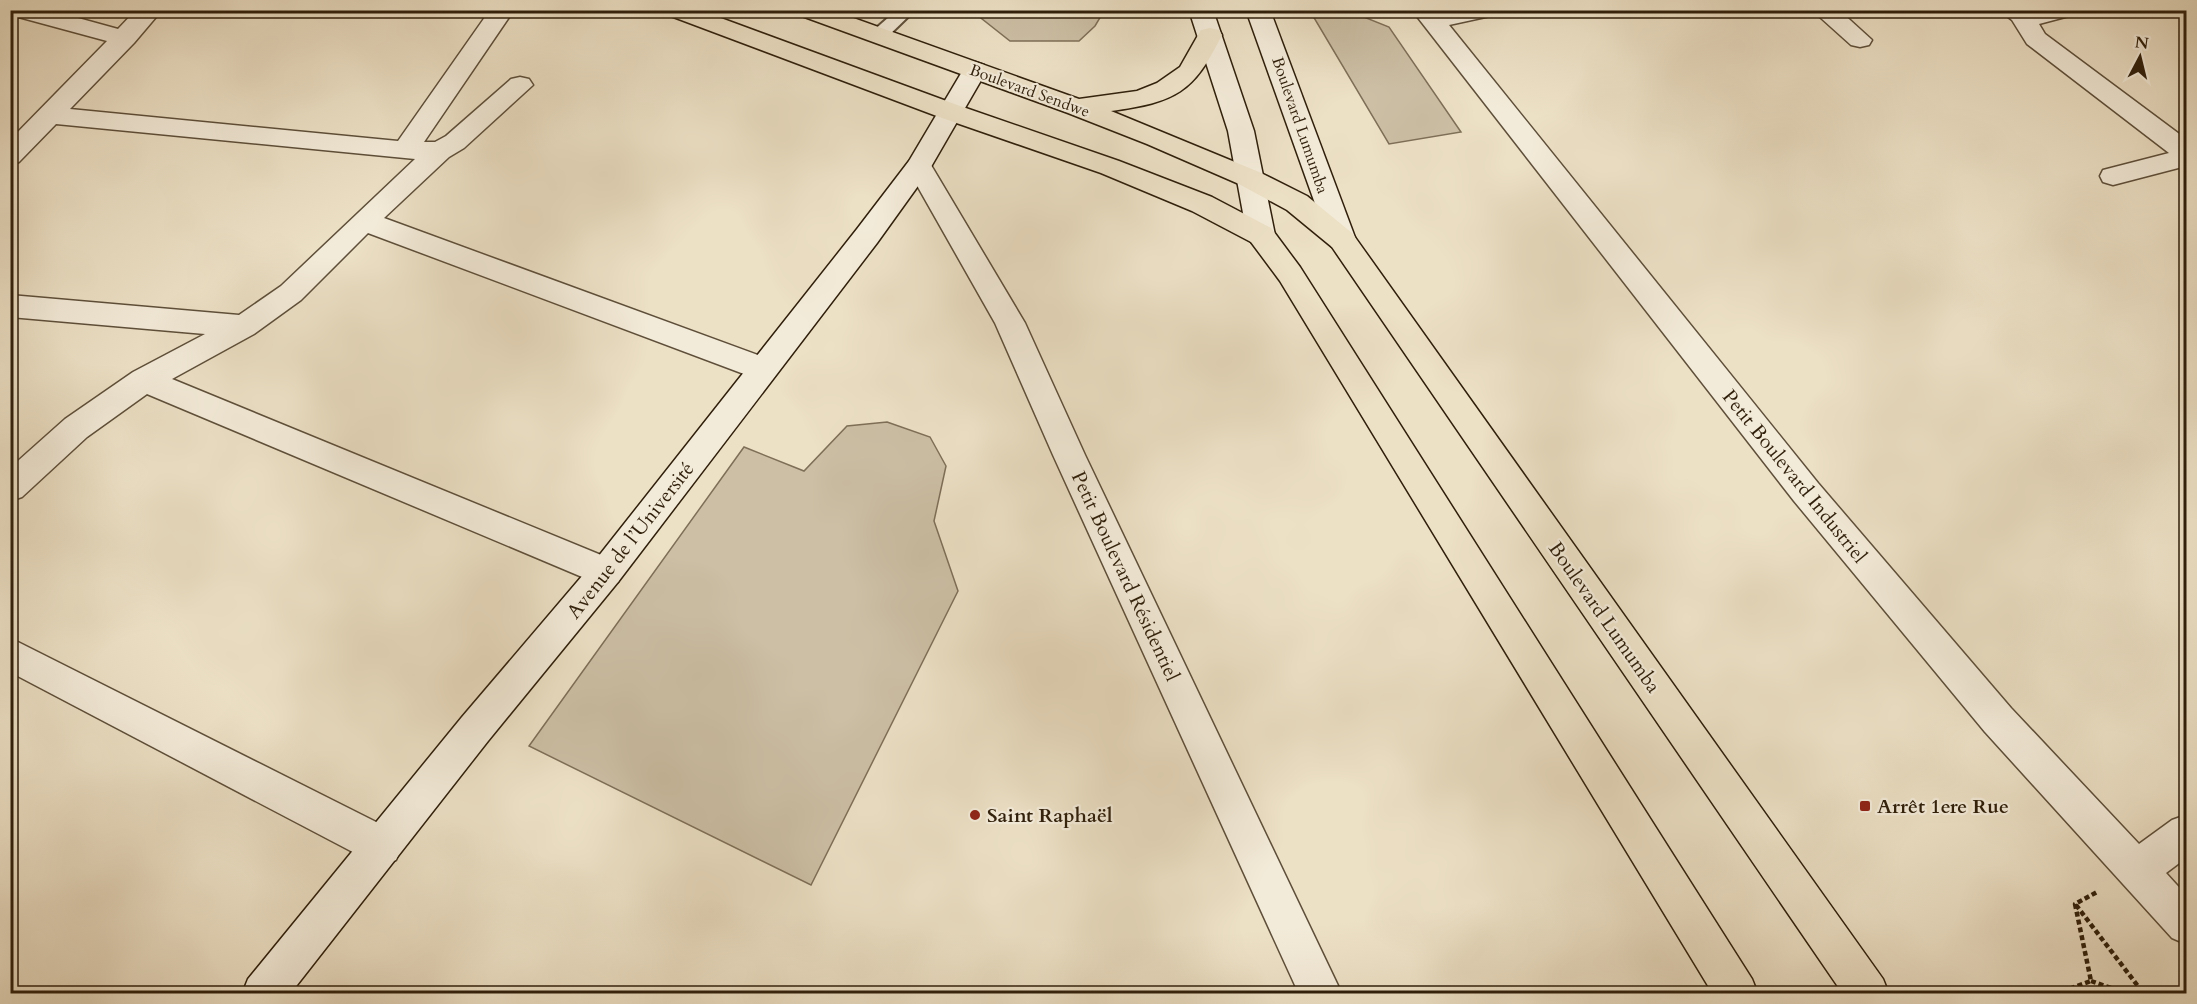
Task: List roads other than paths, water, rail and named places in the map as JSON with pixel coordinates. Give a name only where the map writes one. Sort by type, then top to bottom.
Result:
[{"type":"highway","points":[[676,10],[951,112],[1110,167],[1202,204],[1261,235],[1290,274],[1737,993]]},
{"type":"highway","name":"Boulevard Sendwe","points":[[807,10],[1077,107],[1249,178]]},
{"type":"highway","points":[[1077,107],[1130,100],[1169,88],[1189,72],[1210,35]]},
{"type":"highway","name":"Boulevard Lumumba","points":[[1249,178],[1297,203],[1341,240],[1868,993]]},
{"type":"street","points":[[19,10],[125,38]]},
{"type":"street","points":[[10,156],[150,10]]},
{"type":"street","points":[[405,150],[502,10]]},
{"type":"street","points":[[1201,10],[1241,131],[1261,235]]},
{"type":"street","name":"Boulevard Lumumba","points":[[1258,10],[1274,49],[1341,240]]},
{"type":"street","points":[[1428,16],[1487,10]]},
{"type":"street","points":[[1824,10],[1860,40]]},
{"type":"street","points":[[2017,14],[2033,18],[2065,10]]},
{"type":"street","points":[[2017,14],[2036,39],[2187,152]]},
{"type":"street","name":"Petit Boulevard Industriel","points":[[1428,16],[1806,492],[1998,720],[2187,924]]},
{"type":"street","name":"Avenue de l’Université","points":[[263,993],[475,729],[606,572],[763,369],[919,166],[975,70]]},
{"type":"street","points":[[10,488],[76,428],[144,380],[244,326],[291,293],[440,151],[455,142],[520,85]]},
{"type":"street","points":[[49,115],[405,150],[440,151]]},
{"type":"street","points":[[2113,176],[2187,157]]},
{"type":"street","name":"Petit Boulevard Résidentiel","points":[[919,166],[1010,323],[1069,455],[1321,993]]},
{"type":"street","points":[[364,221],[763,369]]},
{"type":"street","points":[[10,306],[244,326]]},
{"type":"street","points":[[144,380],[606,572]]},
{"type":"street","points":[[10,654],[382,846]]},
{"type":"street","points":[[2137,870],[2187,834]]},
{"type":"lane","points":[[879,35],[907,10]]},
{"type":"place","name":"Arrêt 1ere Rue","points":[[1865,806]]},
{"type":"place","name":"Saint Raphaël","points":[[975,815]]}]
